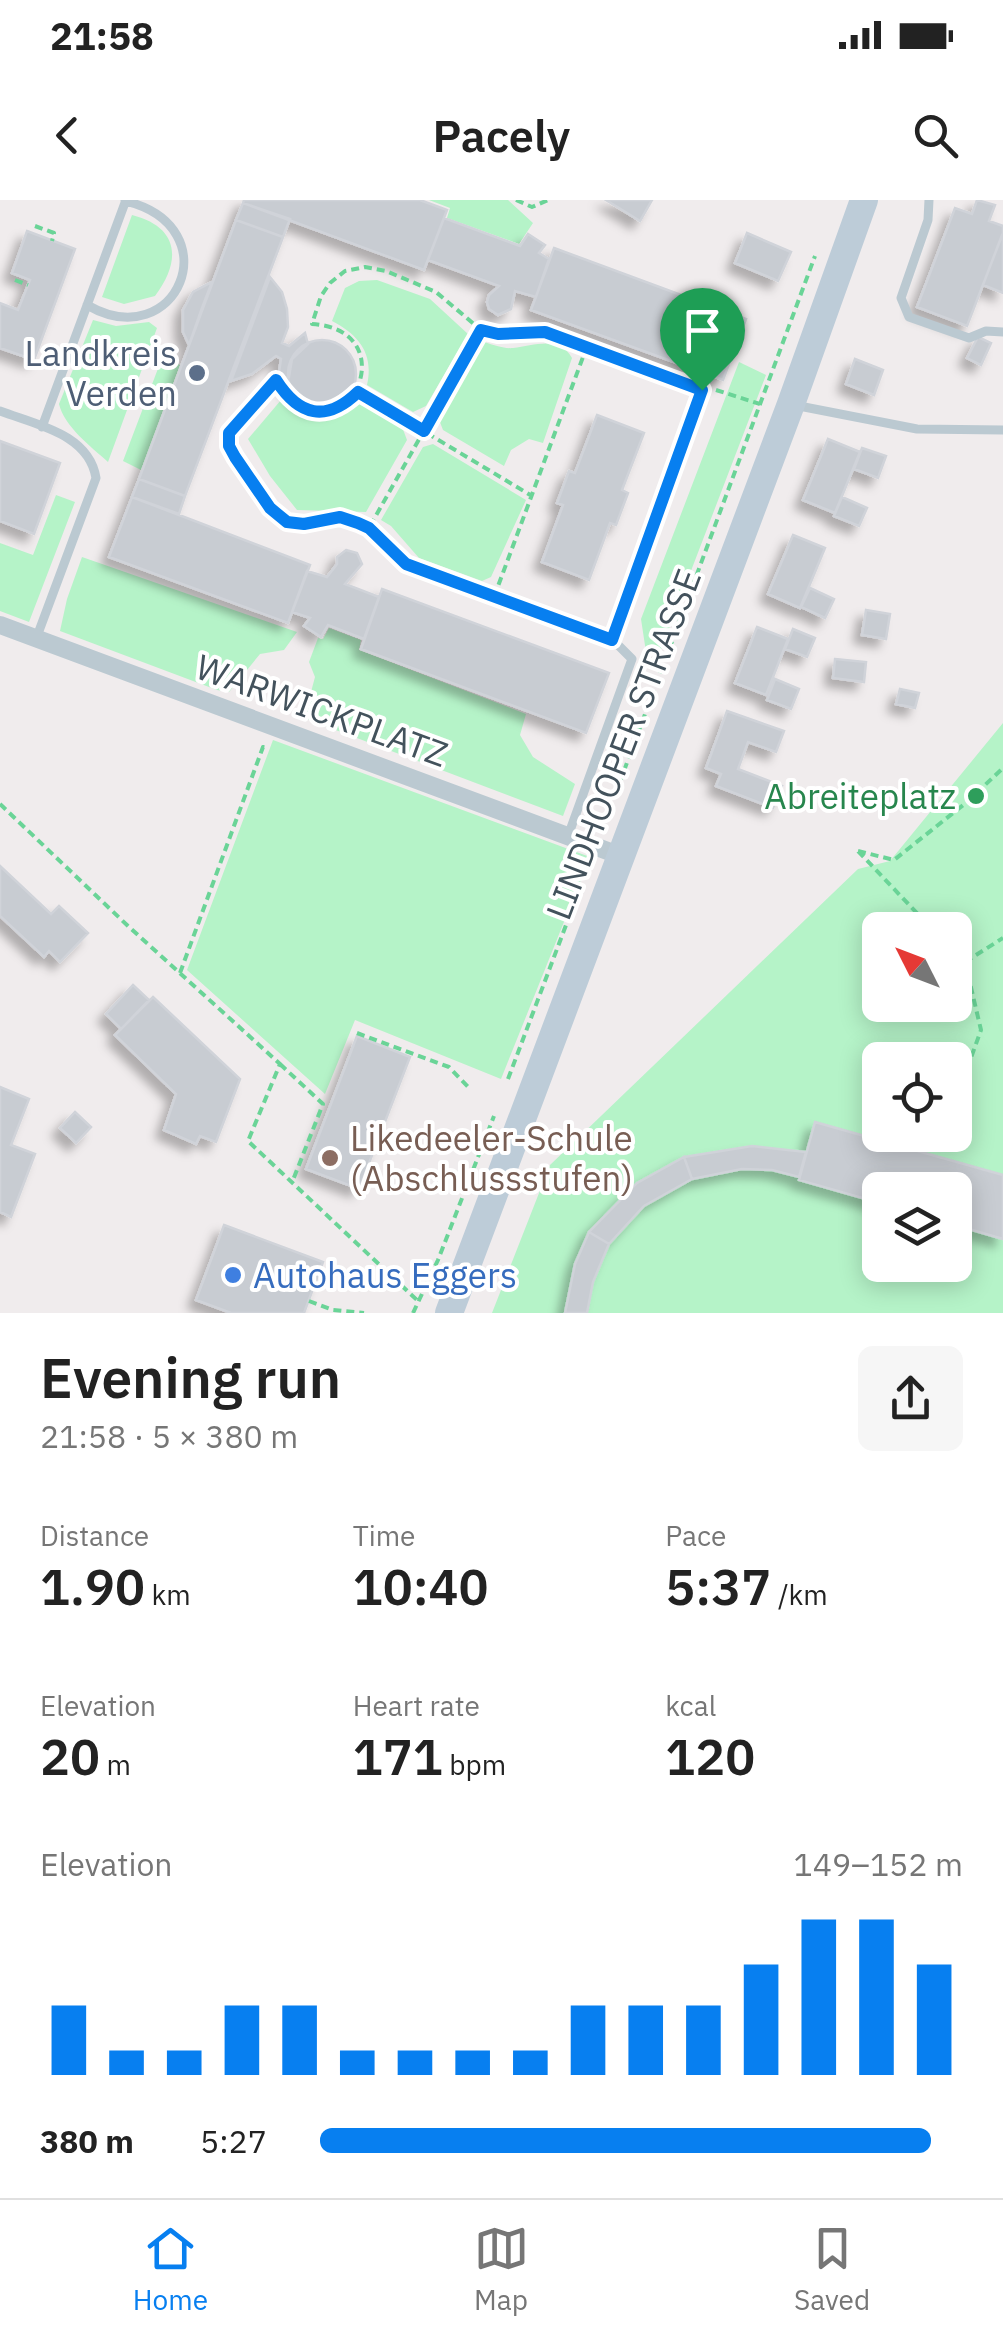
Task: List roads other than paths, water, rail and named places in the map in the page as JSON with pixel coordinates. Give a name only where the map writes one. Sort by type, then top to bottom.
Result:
[{"type":"main road","name":"LINDHOOPER STRASSE","points":[[449,1313],[864,200]]},
{"type":"street","name":"WARWICKPLATZ","points":[[0,625],[621,856]]},
{"type":"lane","points":[[928,200],[928,220],[900,298],[909,317],[969,338],[986,331],[1003,332]]},
{"type":"lane","points":[[42,427],[87,305],[126,201],[153,210],[171,225],[182,246],[183,270],[167,302],[135,318],[112,317],[87,305]]},
{"type":"lane","points":[[568,836],[632,658],[612,640],[702,390]]},
{"type":"lane","points":[[791,404],[917,429],[1003,430]]},
{"type":"lane","points":[[0,411],[85,449],[94,461],[96,478],[36,639]]},
{"type":"place","name":"Landkreis Verden","points":[[197,373]]},
{"type":"place","name":"Abreiteplatz","points":[[976,796]]},
{"type":"place","name":"Likedeeler-Schule (Abschlussstufen)","points":[[330,1158]]},
{"type":"place","name":"Autohaus Eggers","points":[[233,1275]]}]
